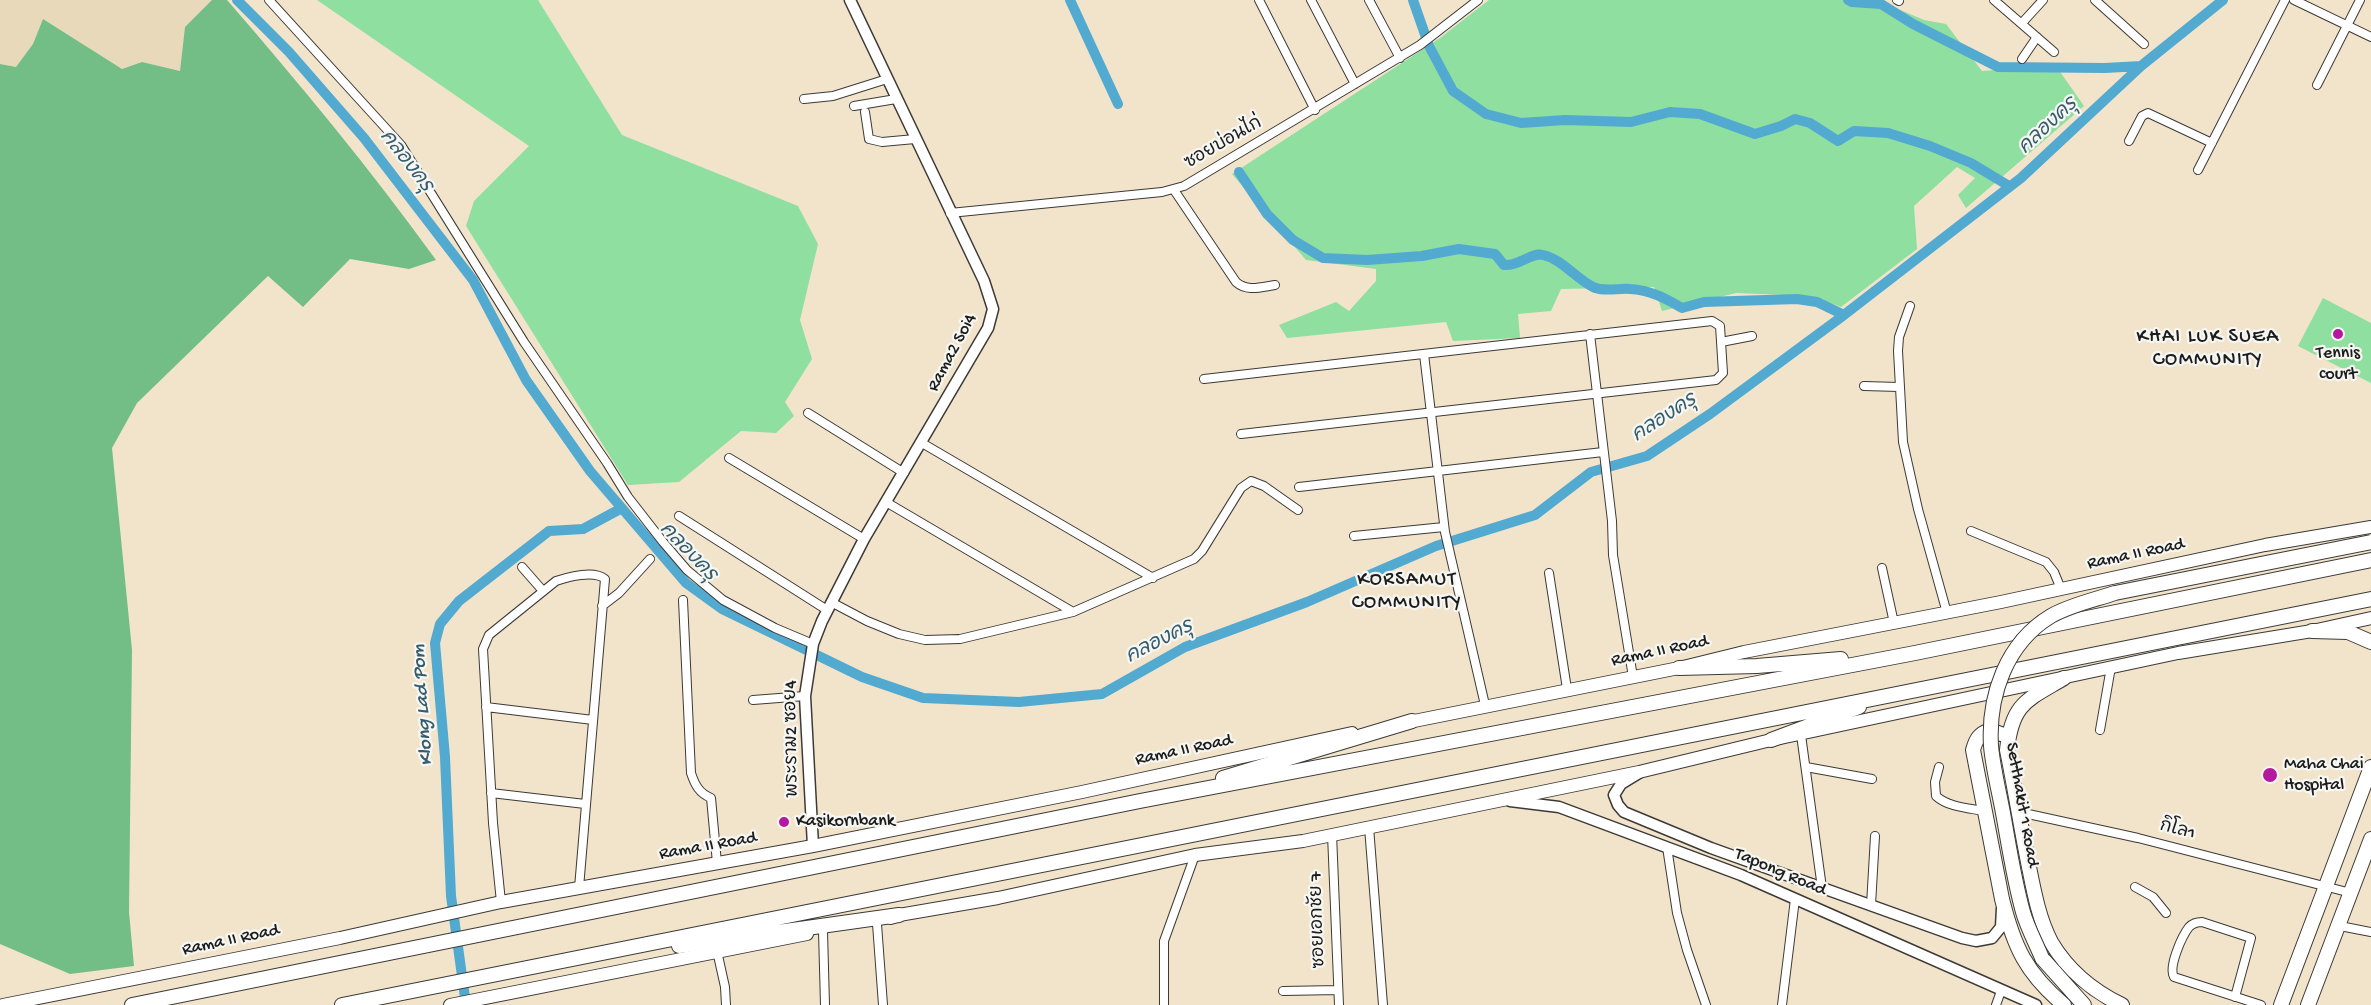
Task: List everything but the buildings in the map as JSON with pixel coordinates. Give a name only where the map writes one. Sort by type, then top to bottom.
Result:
[{"type":"main road","name":"Rama II Road","points":[[3,1005],[340,938],[501,902],[813,846],[1082,792],[1485,705],[1679,668],[1744,652],[1947,613],[2265,545],[2371,527]]},
{"type":"main road","name":"Setthakit 1 Road","points":[[2084,1005],[2042,958],[2023,913],[1991,747],[1991,712],[1997,686],[2007,662],[2030,632],[2051,616],[2079,604],[2115,593],[2371,542]]},
{"type":"main road","points":[[132,1005],[1140,801],[1915,652],[2371,560]]},
{"type":"main road","points":[[342,1005],[2371,599]]},
{"type":"main road","points":[[490,975],[899,915],[998,898],[1195,855],[1303,841],[1640,772],[1771,740],[2178,653],[2312,631],[2371,618]]},
{"type":"main road","points":[[2312,631],[2348,632],[2371,642]]},
{"type":"main road","points":[[1679,668],[1757,666],[1915,652]]},
{"type":"main road","name":"Setthakit 1 Road","points":[[2064,678],[2020,708],[2010,726],[2007,750],[2033,887],[2042,920],[2051,941],[2065,962],[2084,981],[2107,998],[2122,1005]]},
{"type":"main road","points":[[1771,740],[1900,692]]},
{"type":"main road","points":[[1140,801],[1412,721]]},
{"type":"main road","name":"Tapong Road","points":[[2007,750],[2002,736],[1997,731],[1990,730],[1981,733],[1972,750],[2002,899],[2008,924],[2022,958],[2032,974],[2064,1005]]},
{"type":"main road","points":[[2281,1005],[2371,767]]},
{"type":"main road","points":[[2308,1005],[2351,893],[2368,857],[2371,839]]},
{"type":"main road","points":[[452,1005],[717,951],[823,931],[877,924],[899,915]]},
{"type":"street","points":[[269,0],[401,145],[524,342],[608,464],[627,497],[663,542],[687,570],[723,600],[813,646]]},
{"type":"street","name":"Rama2 Soi4","points":[[813,646],[829,606],[864,539],[988,328],[993,309],[989,292],[850,0]]},
{"type":"street","points":[[1259,0],[1315,110]]},
{"type":"street","points":[[1311,0],[1355,84]]},
{"type":"street","points":[[1369,0],[1400,58]]},
{"type":"street","name":"ซอยบ่อนไก่","points":[[950,213],[1174,190],[1190,183],[1315,110],[1400,58],[1437,34],[1478,0]]},
{"type":"street","points":[[1994,0],[2054,52]]},
{"type":"street","points":[[2022,23],[2043,0]]},
{"type":"street","points":[[2095,0],[2144,44]]},
{"type":"street","points":[[2198,170],[2285,0]]},
{"type":"street","points":[[2294,0],[2371,37]]},
{"type":"street","points":[[2317,85],[2360,0]]},
{"type":"street","points":[[2022,59],[2037,37]]},
{"type":"street","points":[[804,99],[833,96],[887,79]]},
{"type":"street","points":[[854,106],[896,99]]},
{"type":"street","points":[[865,112],[869,140],[882,142],[915,139]]},
{"type":"street","points":[[2129,141],[2142,116],[2148,113],[2212,143]]},
{"type":"street","points":[[1174,190],[1236,282],[1248,288],[1275,285]]},
{"type":"street","points":[[1910,306],[1899,337],[1899,387],[1903,442],[1918,509],[1947,613]]},
{"type":"street","points":[[1204,379],[1712,321],[1720,326],[1723,374],[1716,380],[1241,434]]},
{"type":"street","points":[[1590,334],[1598,393],[1604,473],[1612,521],[1616,576],[1633,677]]},
{"type":"street","points":[[1720,342],[1752,336]]},
{"type":"street","points":[[1424,354],[1445,529],[1485,705]]},
{"type":"street","points":[[1864,386],[1899,387]]},
{"type":"street","points":[[808,413],[904,473]]},
{"type":"street","points":[[922,443],[1153,578]]},
{"type":"street","points":[[1299,487],[1438,471],[1603,456]]},
{"type":"street","points":[[729,458],[864,539]]},
{"type":"street","points":[[679,516],[829,606],[899,634],[925,640],[960,639],[1072,612],[1194,559],[1202,551],[1246,483],[1257,482],[1298,510]]},
{"type":"street","points":[[886,502],[1072,612]]},
{"type":"street","points":[[1354,536],[1445,529]]},
{"type":"street","points":[[1971,531],[2046,562],[2054,572],[2061,589]]},
{"type":"street","points":[[602,606],[619,593],[650,559]]},
{"type":"street","points":[[522,567],[543,591]]},
{"type":"street","points":[[1882,568],[1894,623]]},
{"type":"street","points":[[1549,573],[1567,689]]},
{"type":"street","points":[[501,902],[491,793],[483,650],[485,643],[489,635],[556,581],[567,577],[601,576],[605,579],[579,888]]},
{"type":"street","points":[[683,600],[691,772],[698,789],[711,798],[717,863]]},
{"type":"street","name":"พระราม2 ซอย4","points":[[813,646],[805,696],[813,846]]},
{"type":"street","points":[[2100,730],[2111,668]]},
{"type":"street","points":[[753,700],[805,696]]},
{"type":"street","points":[[486,707],[592,720]]},
{"type":"street","points":[[1801,735],[1822,888]]},
{"type":"street","points":[[1806,767],[1872,779]]},
{"type":"street","points":[[1940,767],[1935,782],[1936,796],[1941,801],[1984,811]]},
{"type":"street","name":"Tapong Road","points":[[1640,772],[1621,784],[1614,795],[1624,812],[1711,848],[1962,938],[1984,941],[1992,938],[2001,927],[2002,899]]},
{"type":"street","points":[[491,793],[585,804]]},
{"type":"street","name":"Tapong Road","points":[[1501,800],[1560,807],[1741,875],[2036,1005]]},
{"type":"street","name":"กิโล1","points":[[2019,812],[2138,838],[2351,893]]},
{"type":"street","points":[[1369,826],[1383,1005]]},
{"type":"street","name":"ซอยเอกชัย 7","points":[[1332,834],[1339,1005]]},
{"type":"street","points":[[1871,905],[1875,836]]},
{"type":"street","points":[[1666,847],[1686,950],[1706,1005]]},
{"type":"street","points":[[1164,1005],[1164,941],[1195,855]]},
{"type":"street","points":[[2135,887],[2153,897],[2166,912]]},
{"type":"street","points":[[1782,1005],[1795,898]]},
{"type":"street","points":[[2235,997],[2251,938],[2196,922],[2187,931],[2173,962],[2171,973],[2174,977],[2235,997],[2261,1005]]},
{"type":"street","points":[[877,924],[883,1005]]},
{"type":"street","points":[[2340,926],[2371,932]]},
{"type":"street","points":[[823,931],[825,1005]]},
{"type":"street","points":[[717,951],[725,987],[726,1005]]},
{"type":"street","points":[[1282,991],[1338,990]]},
{"type":"street","points":[[1996,1005],[2001,991]]},
{"type":"shaded area","points":[[0,0],[212,0],[185,27],[180,71],[142,62],[122,69],[43,19],[33,44],[16,67],[0,64]]},
{"type":"green space","points":[[212,0],[227,0],[361,160],[436,260],[409,269],[350,259],[303,307],[268,276],[137,403],[112,448],[132,650],[129,912],[134,966],[70,974],[0,944],[0,64],[16,67],[33,44],[43,19],[122,69],[142,62],[180,71],[185,27]]},
{"type":"green space","points":[[317,0],[538,0],[622,135],[798,206],[818,244],[800,320],[812,359],[785,402],[794,416],[776,433],[741,431],[679,482],[628,485],[466,226],[474,201],[529,146]]},
{"type":"green space","points":[[1489,0],[1877,0],[1924,20],[1946,24],[1982,71],[2056,66],[2084,106],[1966,208],[1958,195],[1975,178],[1957,167],[1914,206],[1917,249],[1841,307],[1811,296],[1736,293],[1662,311],[1654,287],[1561,289],[1551,311],[1518,314],[1520,338],[1453,341],[1446,322],[1287,338],[1279,325],[1336,302],[1349,311],[1376,281],[1376,269],[1306,260],[1232,174],[1440,38]]},
{"type":"green space","name":"Tennis court","points":[[2323,298],[2371,323],[2371,383],[2298,346]]},
{"type":"waterway","name":"คลองครุ","points":[[237,0],[289,52],[364,138],[473,280],[526,380],[590,471],[686,583],[722,609],[862,677],[923,698],[1019,702],[1102,694],[1185,647],[1307,602],[1436,546],[1535,515],[1591,472],[1647,456],[1710,414],[1840,318],[2021,178],[2141,66],[2223,0]]},
{"type":"waterway","points":[[1070,0],[1118,104]]},
{"type":"waterway","points":[[1413,0],[1429,46],[1453,91],[1486,114],[1521,123],[1565,120],[1631,122],[1670,112],[1700,114],[1755,134],[1795,119],[1810,123],[1838,141],[1854,131],[1888,133],[1930,146],[1971,163],[2009,186]]},
{"type":"waterway","points":[[1848,0],[1881,4],[1913,24],[1998,67],[2141,66]]},
{"type":"waterway","points":[[1239,172],[1267,214],[1293,240],[1323,258],[1367,260],[1422,256],[1459,249],[1495,254],[1504,265],[1510,265],[1534,255],[1543,255],[1556,260],[1593,287],[1644,291],[1682,308],[1704,302],[1797,299],[1817,302],[1844,315]]},
{"type":"waterway","name":"Klong Lad Pom","points":[[466,1005],[451,896],[445,757],[435,643],[440,624],[459,601],[549,531],[583,529],[622,508]]},
{"type":"place","name":"Tennis court","points":[[2338,334]]},
{"type":"place","name":"Maha Chai Hospital","points":[[2270,775]]},
{"type":"place","name":"Kasikornbank","points":[[784,822]]},
{"type":"district","name":"KHAI LUK SUEA COMMUNITY","points":[[2208,350]]},
{"type":"district","name":"KORSAMUT COMMUNITY","points":[[1407,592]]}]
